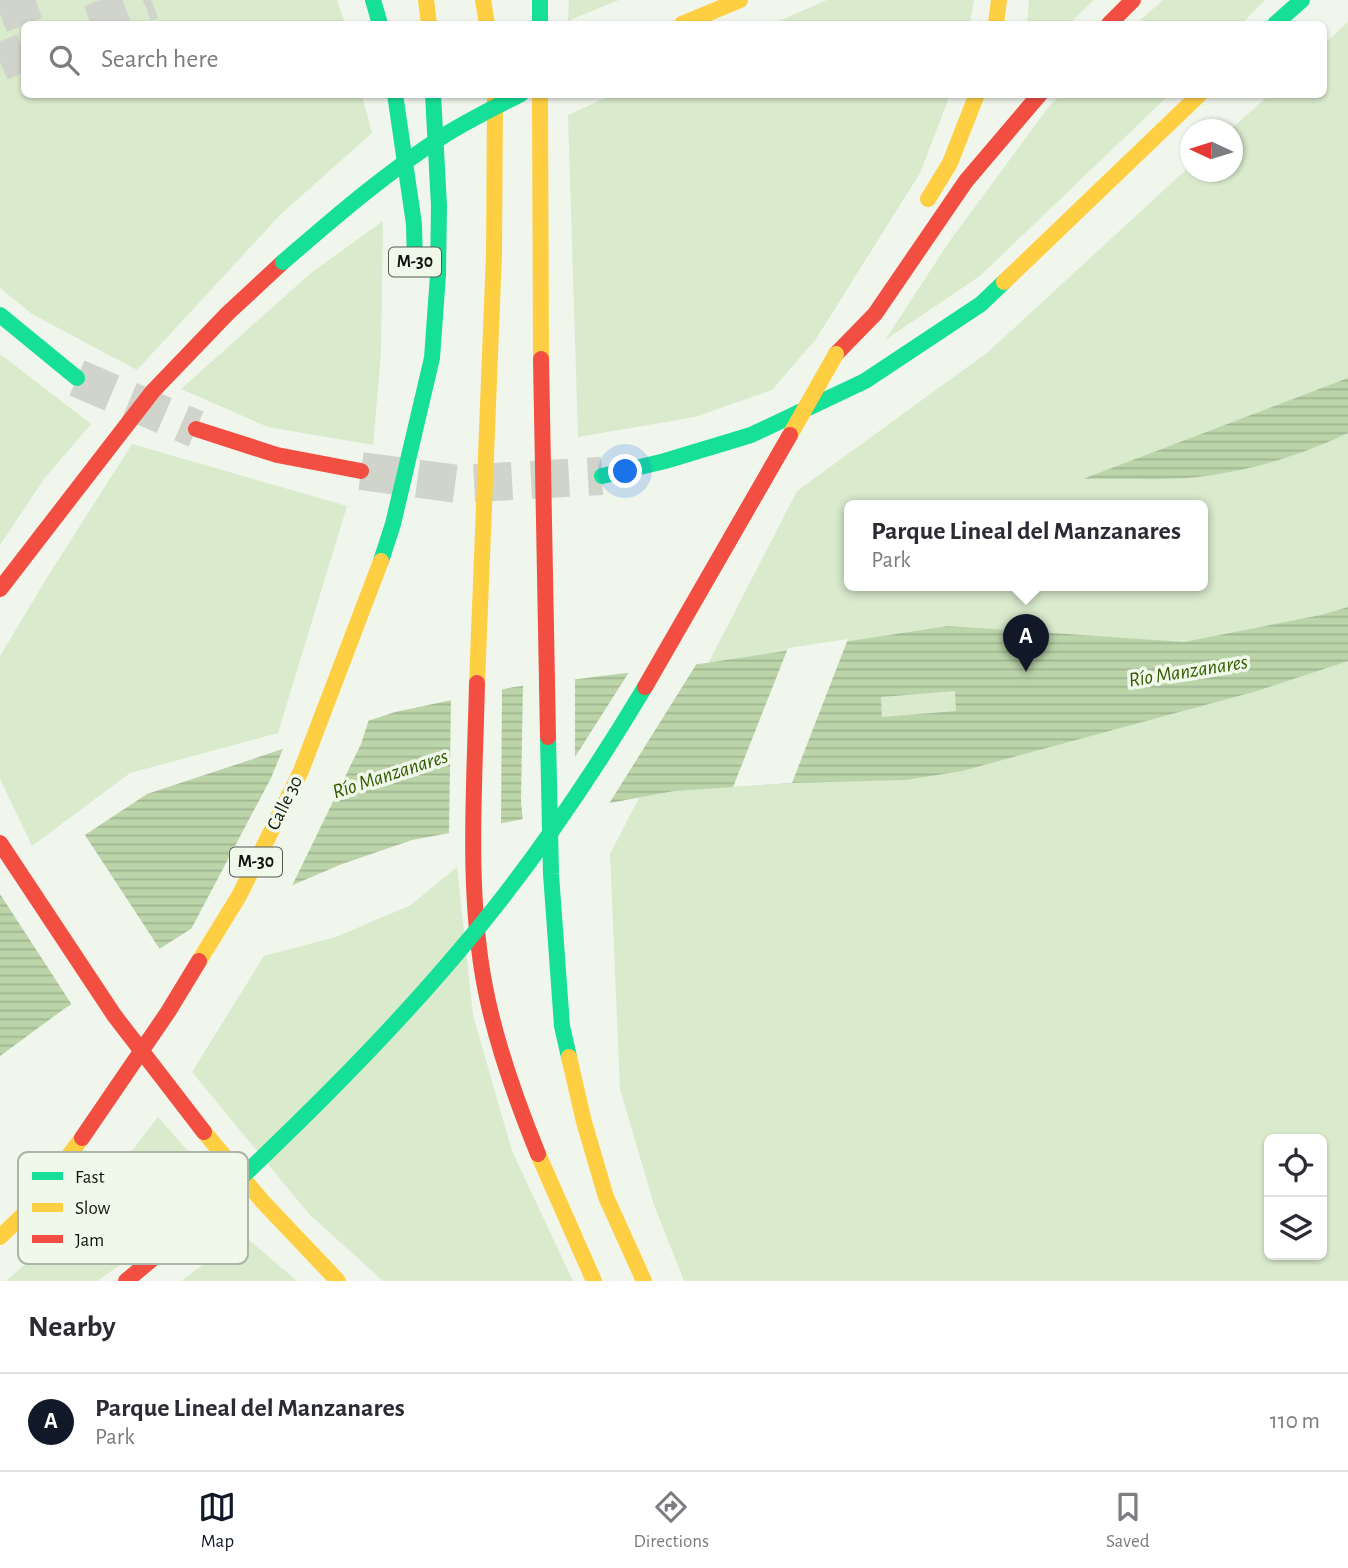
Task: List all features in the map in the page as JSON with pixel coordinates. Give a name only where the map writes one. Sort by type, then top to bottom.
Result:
[{"type":"highway","points":[[373,0],[379,21]]},
{"type":"highway","points":[[426,0],[429,21]]},
{"type":"highway","points":[[483,0],[486,21]]},
{"type":"highway","points":[[540,0],[540,21]]},
{"type":"highway","points":[[996,21],[999,0]]},
{"type":"highway","points":[[1111,21],[1133,0]]},
{"type":"highway","points":[[1278,21],[1302,0]]},
{"type":"highway","points":[[689,21],[738,1]]},
{"type":"highway","name":"M-30","points":[[396,98],[414,224],[416,278]]},
{"type":"highway","points":[[415,430],[432,358],[438,275],[439,206],[433,98]]},
{"type":"highway","points":[[495,98],[496,190],[477,614],[475,882],[478,934],[486,987],[505,1068],[548,1182],[594,1281]]},
{"type":"highway","points":[[0,589],[153,391],[219,322],[283,262],[361,196],[468,121],[513,98]]},
{"type":"highway","points":[[540,98],[540,331],[551,874],[562,1026],[584,1122],[606,1197],[644,1281]]},
{"type":"highway","points":[[920,211],[950,163],[975,98]]},
{"type":"highway","points":[[836,354],[875,314],[966,181],[1037,98]]},
{"type":"highway","points":[[602,476],[665,461],[751,435],[865,382],[981,304],[1196,98]]},
{"type":"highway","points":[[248,1172],[313,1110],[372,1048],[461,947],[528,864],[593,772],[665,653],[869,294]]},
{"type":"highway","points":[[0,315],[77,378]]},
{"type":"highway","name":"M-30","points":[[415,430],[417,347]]},
{"type":"highway","points":[[196,429],[277,455],[361,471]]},
{"type":"highway","name":"Calle 30","points":[[71,1152],[168,1012],[239,896],[301,771],[381,561],[393,524],[415,430]]},
{"type":"highway","points":[[1,845],[114,1015],[221,1152]]},
{"type":"highway","points":[[248,1185],[338,1281]]},
{"type":"highway","name":"Calle 30","points":[[0,1237],[18,1220]]},
{"type":"highway","points":[[127,1281],[147,1264]]},
{"type":"shaded area","points":[[0,0],[337,0],[344,21],[21,21],[21,98],[363,98],[372,133],[280,215],[137,370],[32,314],[0,288]]},
{"type":"shaded area","points":[[569,0],[619,0],[568,21]]},
{"type":"shaded area","points":[[827,0],[974,0],[970,21],[779,21]]},
{"type":"shaded area","points":[[1029,0],[1094,0],[1072,21],[1027,21]]},
{"type":"shaded area","points":[[1163,0],[1265,0],[1244,21],[1139,21]]},
{"type":"shaded area","points":[[1348,22],[1348,1281],[684,1281],[654,1205],[620,1089],[610,854],[797,491],[988,352],[1180,175],[1180,182],[1243,182],[1242,119],[1266,98],[1327,98],[1327,41]]},
{"type":"shaded area","points":[[605,98],[949,98],[920,173],[816,339],[772,390],[695,417],[578,437],[568,115]]},
{"type":"shaded area","points":[[1058,98],[1166,98],[980,276],[885,340],[949,242]]},
{"type":"shaded area","points":[[383,221],[381,353],[373,445],[268,427],[181,389],[311,273]]},
{"type":"shaded area","points":[[0,354],[91,424],[44,479],[0,545]]},
{"type":"shaded area","points":[[132,444],[347,506],[278,733],[130,773],[32,846],[0,779],[0,656]]},
{"type":"shaded area","points":[[457,867],[473,1015],[512,1151],[573,1281],[383,1281],[309,1214],[192,1072],[264,956],[336,937],[411,905]]},
{"type":"shaded area","points":[[158,1117],[189,1152],[131,1152]]},
{"type":"shaded area","points":[[248,1239],[297,1281],[181,1281],[204,1264],[248,1264]]},
{"type":"shaded area","points":[[25,1264],[121,1264],[97,1281],[6,1281]]},
{"type":"water","points":[[1348,378],[1348,433],[1309,449],[1269,463],[1208,476],[1174,479],[1083,479]]},
{"type":"water","name":"Río Manzanares","points":[[1348,607],[1348,661],[1257,691],[962,771],[906,780],[792,783],[674,791],[412,840],[342,864],[194,927],[64,1009],[0,1056],[0,891],[147,794],[395,712],[514,687],[706,663],[948,626],[1184,642],[1321,615]],"holes":[[[955,691],[956,711],[882,717],[881,697]]]},
{"type":"pier","points":[[848,639],[792,783],[733,787],[788,648]]},
{"type":"pier","points":[[699,660],[607,807],[523,823],[523,683],[575,676],[575,757],[631,669]]},
{"type":"pier","points":[[502,686],[501,827],[449,837],[451,697]]},
{"type":"pier","points":[[370,716],[361,744],[290,890],[188,935],[271,778],[285,744]]},
{"type":"pier","points":[[83,832],[161,951],[74,1008],[0,894],[0,886]]},
{"type":"tunnel","points":[[0,14],[36,0]]},
{"type":"tunnel","points":[[98,21],[151,0]]},
{"type":"tunnel","points":[[0,62],[21,53]]},
{"type":"tunnel","points":[[77,378],[196,429]]},
{"type":"tunnel","points":[[361,471],[458,484],[602,476]]},
{"type":"traffic: fast","points":[[373,0],[379,21]]},
{"type":"traffic: fast","points":[[540,0],[540,21]]},
{"type":"traffic: fast","points":[[1278,21],[1302,0]]},
{"type":"traffic: fast","points":[[396,98],[414,224],[415,264]]},
{"type":"traffic: fast","points":[[381,561],[393,524],[432,358],[438,275],[439,206],[433,98]]},
{"type":"traffic: fast","points":[[283,262],[424,149],[463,124],[513,98]]},
{"type":"traffic: fast","points":[[602,476],[665,461],[751,435],[865,381],[981,304],[1004,282]]},
{"type":"traffic: fast","points":[[0,315],[77,378]]},
{"type":"traffic: fast","points":[[248,1171],[359,1061],[485,920],[558,823],[645,687]]},
{"type":"traffic: fast","points":[[548,737],[551,874],[562,1026],[569,1057]]},
{"type":"traffic: slow","points":[[426,0],[429,21]]},
{"type":"traffic: slow","points":[[483,0],[486,21]]},
{"type":"traffic: slow","points":[[689,21],[740,0]]},
{"type":"traffic: slow","points":[[996,21],[999,0]]},
{"type":"traffic: slow","points":[[477,683],[494,254],[495,98]]},
{"type":"traffic: slow","points":[[540,98],[541,359]]},
{"type":"traffic: slow","points":[[928,199],[950,163],[975,98]]},
{"type":"traffic: slow","points":[[1004,282],[1196,98]]},
{"type":"traffic: slow","points":[[790,435],[836,354]]},
{"type":"traffic: slow","points":[[199,961],[239,896],[301,771],[381,561]]},
{"type":"traffic: slow","points":[[569,1057],[584,1122],[606,1197],[644,1281]]},
{"type":"traffic: slow","points":[[204,1132],[221,1152]]},
{"type":"traffic: slow","points":[[71,1152],[82,1138]]},
{"type":"traffic: slow","points":[[538,1154],[594,1281]]},
{"type":"traffic: slow","points":[[248,1184],[338,1281]]},
{"type":"traffic: slow","points":[[0,1237],[18,1220]]},
{"type":"traffic: jam","points":[[1112,21],[1133,0]]},
{"type":"traffic: jam","points":[[836,354],[875,314],[966,181],[1037,98]]},
{"type":"traffic: jam","points":[[0,589],[153,391],[228,313],[283,262]]},
{"type":"traffic: jam","points":[[541,359],[548,737]]},
{"type":"traffic: jam","points":[[196,429],[277,455],[361,471]]},
{"type":"traffic: jam","points":[[645,687],[790,435]]},
{"type":"traffic: jam","points":[[477,683],[473,835],[479,950],[501,1051],[538,1154]]},
{"type":"traffic: jam","points":[[0,843],[114,1015],[204,1132]]},
{"type":"traffic: jam","points":[[82,1138],[168,1012],[199,961]]},
{"type":"traffic: jam","points":[[126,1281],[146,1264]]},
{"type":"place","name":"Parque Lineal del Manzanares","points":[[1026,672]]}]
